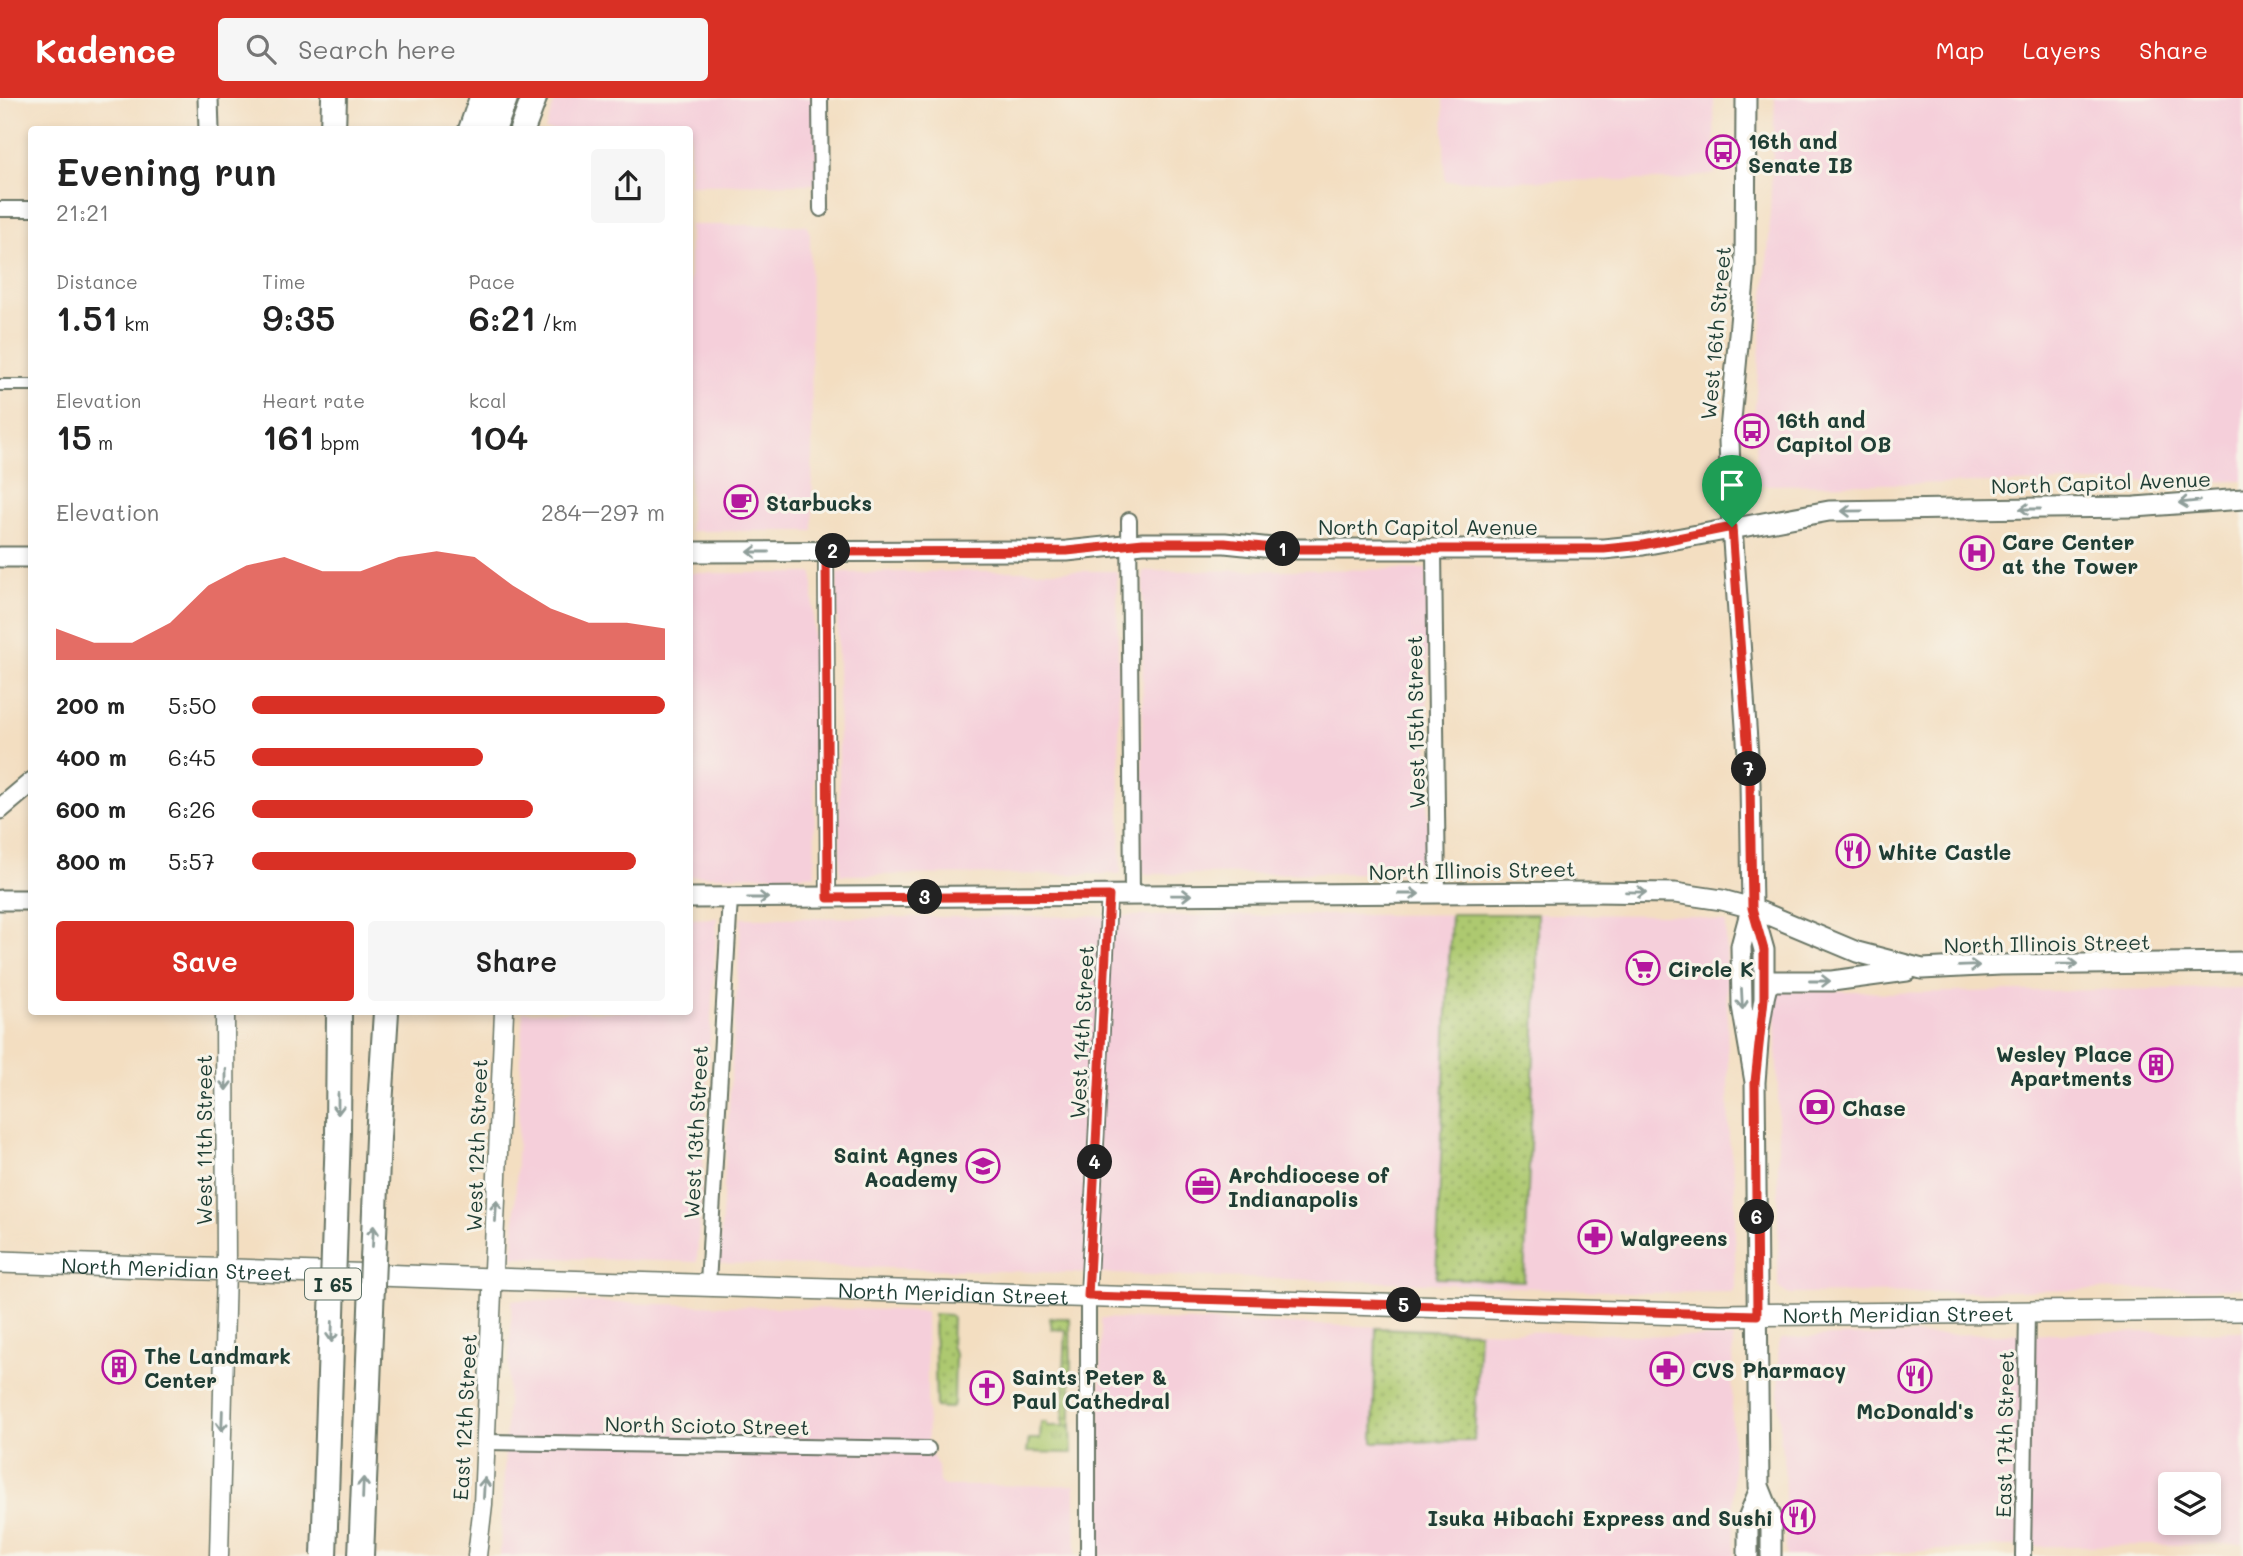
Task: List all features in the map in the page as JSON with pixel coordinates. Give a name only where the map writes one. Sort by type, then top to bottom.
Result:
[{"type":"highway","points":[[332,126],[334,98]]},
{"type":"highway","points":[[472,126],[482,98]]},
{"type":"highway","points":[[494,126],[505,98]]},
{"type":"highway","points":[[524,126],[534,98]]},
{"type":"highway","name":"I 65","points":[[324,1556],[340,1015]]},
{"type":"highway","points":[[379,1015],[380,1097]]},
{"type":"highway","name":"I 65","points":[[361,1556],[386,1015]]},
{"type":"main road","points":[[208,98],[209,126]]},
{"type":"main road","name":"West 16th Street","points":[[1746,98],[1745,270],[1730,427],[1732,527],[1750,783],[1752,908],[1764,950],[1764,999],[1755,1082],[1759,1491]]},
{"type":"main road","name":"North Capitol Avenue","points":[[693,552],[1067,551],[1129,544],[1225,543],[1283,549],[1614,548],[1829,511],[2135,507],[2243,499]]},
{"type":"main road","points":[[0,557],[28,557]]},
{"type":"main road","points":[[0,809],[28,785]]},
{"type":"main road","name":"North Illinois Street","points":[[693,898],[1675,893],[1722,900],[1752,908],[1857,952],[1922,969],[2000,965],[2243,962]]},
{"type":"main road","points":[[0,900],[28,900]]},
{"type":"main road","name":"West 16th Street","points":[[1752,908],[1741,946],[1742,1006],[1755,1082]]},
{"type":"main road","points":[[1764,999],[1767,986],[1774,981],[1832,981],[1922,969]]},
{"type":"main road","name":"North Meridian Street","points":[[0,1262],[493,1279],[1757,1315],[2243,1310]]},
{"type":"main road","points":[[1748,1556],[1748,1518],[1759,1491]]},
{"type":"main road","points":[[1759,1491],[1771,1516],[1771,1556]]},
{"type":"street","points":[[820,98],[821,209]]},
{"type":"street","points":[[0,209],[28,209]]},
{"type":"street","points":[[0,385],[28,385]]},
{"type":"street","points":[[1129,520],[1132,896]]},
{"type":"street","name":"West 15th Street","points":[[1434,549],[1438,894]]},
{"type":"street","points":[[826,552],[828,898]]},
{"type":"street","name":"West 14th Street","points":[[1088,1556],[1088,1296],[1109,896]]},
{"type":"street","name":"West 13th Street","points":[[708,1284],[730,898]]},
{"type":"street","name":"West 11th Street","points":[[219,1556],[226,1269],[225,1015]]},
{"type":"street","name":"West 12th Street","points":[[493,1279],[504,1015]]},
{"type":"street","name":"East 12th Street","points":[[477,1556],[482,1520],[493,1279]]},
{"type":"street","name":"East 17th Street","points":[[2023,1556],[2027,1312]]},
{"type":"street","name":"North Scioto Street","points":[[486,1442],[928,1449]]},
{"type":"shaded area","points":[[556,98],[820,98],[821,184],[693,185],[693,126],[546,126]]},
{"type":"shaded area","points":[[1443,98],[1714,98],[1715,174],[1676,180],[1445,181]]},
{"type":"shaded area","points":[[1775,98],[2243,98],[2243,481],[1757,485],[1755,406],[1769,239]]},
{"type":"shaded area","points":[[693,225],[806,225],[810,233],[813,531],[693,531]]},
{"type":"shaded area","points":[[1427,569],[1428,864],[1425,873],[1142,874],[1143,571]]},
{"type":"shaded area","points":[[1117,571],[1121,874],[840,875],[837,573]]},
{"type":"shaded area","points":[[693,573],[813,573],[815,875],[693,876]]},
{"type":"shaded area","points":[[1547,914],[1690,916],[1726,923],[1729,1139],[1735,1180],[1733,1292],[1651,1293],[1426,1283],[719,1263],[741,918]]},
{"type":"shaded area","points":[[717,918],[697,1262],[513,1257],[523,1015],[693,1015],[693,919]]},
{"type":"shaded area","points":[[2243,988],[2243,1288],[1791,1294],[1778,1287],[1778,1094],[1774,991],[1880,993]]},
{"type":"shaded area","points":[[512,1300],[926,1311],[928,1449],[938,1466],[939,1482],[944,1486],[1075,1485],[1076,1556],[500,1556]]},
{"type":"shaded area","points":[[1101,1318],[1733,1338],[1734,1556],[1099,1556]]},
{"type":"shaded area","points":[[2243,1331],[2243,1544],[1992,1547],[1836,1556],[1786,1556],[1784,1456],[1780,1438],[1778,1346],[1781,1339],[1832,1336]]},
{"type":"green space","points":[[1451,914],[1537,914],[1537,987],[1524,1281],[1436,1278]]},
{"type":"green space","points":[[934,1314],[950,1315],[952,1318],[951,1346],[955,1354],[954,1404],[951,1408],[936,1407]]},
{"type":"green space","points":[[1050,1318],[1070,1318],[1069,1373],[1064,1372],[1066,1330],[1052,1329]]},
{"type":"green space","points":[[1376,1328],[1479,1332],[1474,1441],[1373,1442]]},
{"type":"green space","points":[[1065,1378],[1071,1381],[1071,1426],[1063,1426]]},
{"type":"green space","points":[[1041,1422],[1047,1422],[1047,1426],[1071,1426],[1072,1453],[1027,1452],[1029,1439],[1040,1439]]},
{"type":"place","name":"16th and Senate IB","points":[[1723,152]]},
{"type":"place","name":"16th and Capitol OB","points":[[1752,431]]},
{"type":"place","name":"Starbucks","points":[[741,502]]},
{"type":"place","name":"Care Center at the Tower","points":[[1977,553]]},
{"type":"place","name":"White Castle","points":[[1853,851]]},
{"type":"place","name":"Circle K","points":[[1643,968]]},
{"type":"place","name":"Wesley Place Apartments","points":[[2156,1065]]},
{"type":"place","name":"Chase","points":[[1817,1107]]},
{"type":"place","name":"Saint Agnes Academy","points":[[983,1166]]},
{"type":"place","name":"Archdiocese of Indianapolis","points":[[1203,1186]]},
{"type":"place","name":"Walgreens","points":[[1595,1237]]},
{"type":"place","name":"The Landmark Center","points":[[119,1367]]},
{"type":"place","name":"CVS Pharmacy","points":[[1667,1369]]},
{"type":"place","name":"McDonald's","points":[[1915,1376]]},
{"type":"place","name":"Saints Peter & Paul Cathedral","points":[[987,1388]]},
{"type":"place","name":"Isuka Hibachi Express and Sushi","points":[[1798,1517]]},
{"type":"route","points":[[1732,527],[1750,783],[1752,908],[1764,950],[1764,999],[1755,1082],[1757,1315],[1088,1296],[1109,896],[828,898],[826,552],[1067,551],[1143,543],[1225,543],[1283,549],[1604,549],[1643,545],[1732,527]]}]
